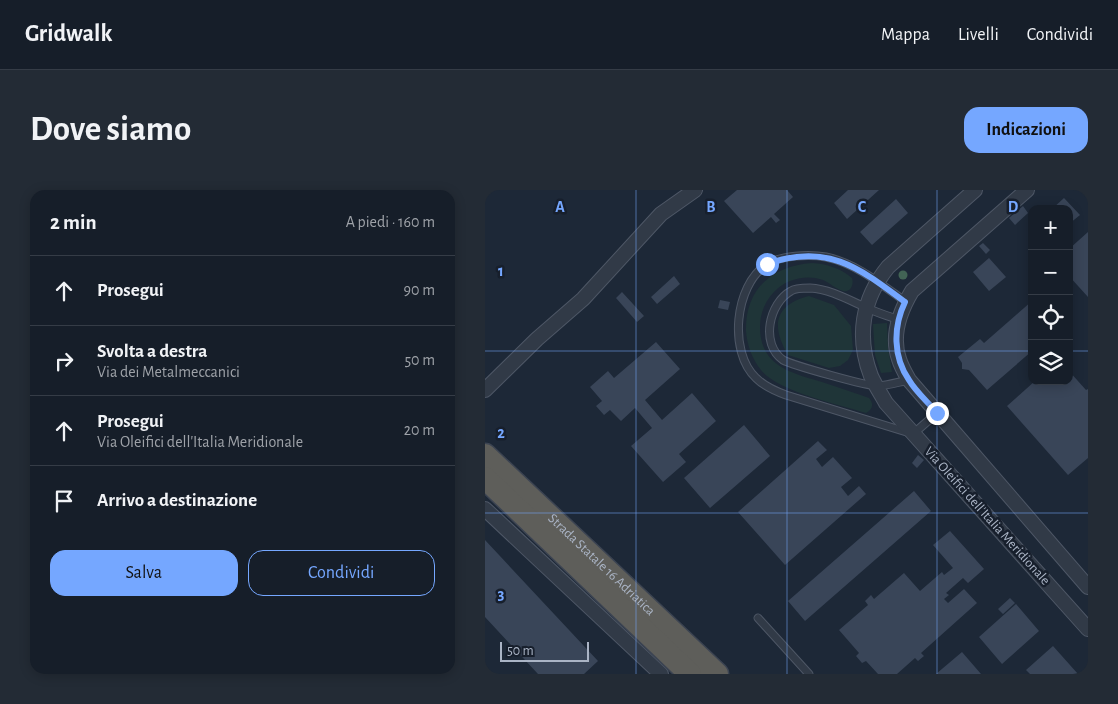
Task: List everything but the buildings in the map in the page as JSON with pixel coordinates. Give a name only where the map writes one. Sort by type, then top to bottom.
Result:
[{"type":"highway","name":"Strada Statale 16 Adriatica","points":[[485,455],[717,674]]},
{"type":"highway","name":"Strada Statale 16 Adriatica","points":[[485,478],[689,674]]},
{"type":"street","points":[[485,390],[537,339],[583,299],[661,214],[695,190]]},
{"type":"street","name":"Via Oleifici dell'Italia Meridionale","points":[[975,190],[888,267],[877,281],[866,308],[863,322],[864,348],[871,376],[886,403],[1088,629]]},
{"type":"street","points":[[905,302],[912,291],[1027,190]]},
{"type":"street","name":"Via Oleifici dell'Italia Meridionale","points":[[905,302],[897,330],[898,358],[909,380],[1088,586]]},
{"type":"street","points":[[485,510],[661,674]]},
{"type":"lane","points":[[905,302],[854,267],[827,257],[786,257],[767,264],[753,277],[745,293],[738,320],[739,343],[746,365],[755,378],[785,395],[913,434],[937,413]]},
{"type":"lane","points":[[899,320],[866,308],[853,300],[811,288],[793,290],[783,296],[774,308],[769,322],[775,352],[783,360],[802,367],[877,386],[909,380]]},
{"type":"lane","points":[[758,618],[809,674]]},
{"type":"green space","points":[[812,263],[828,266],[843,272],[852,278],[851,288],[848,291],[843,291],[817,278],[797,279],[784,284],[768,299],[764,308],[760,322],[761,340],[765,351],[779,366],[799,375],[869,398],[872,406],[866,413],[781,385],[761,370],[747,341],[747,316],[750,303],[764,282],[785,269]]},
{"type":"green space","points":[[809,296],[834,305],[851,326],[853,350],[848,360],[840,366],[829,368],[788,355],[783,345],[778,326],[782,311],[797,300]]},
{"type":"green space","points":[[887,323],[888,348],[892,372],[881,373],[875,355],[873,324]]},
{"type":"route","points":[[767,264],[786,257],[827,257],[854,267],[905,302],[897,330],[898,358],[909,380],[937,413]]}]
